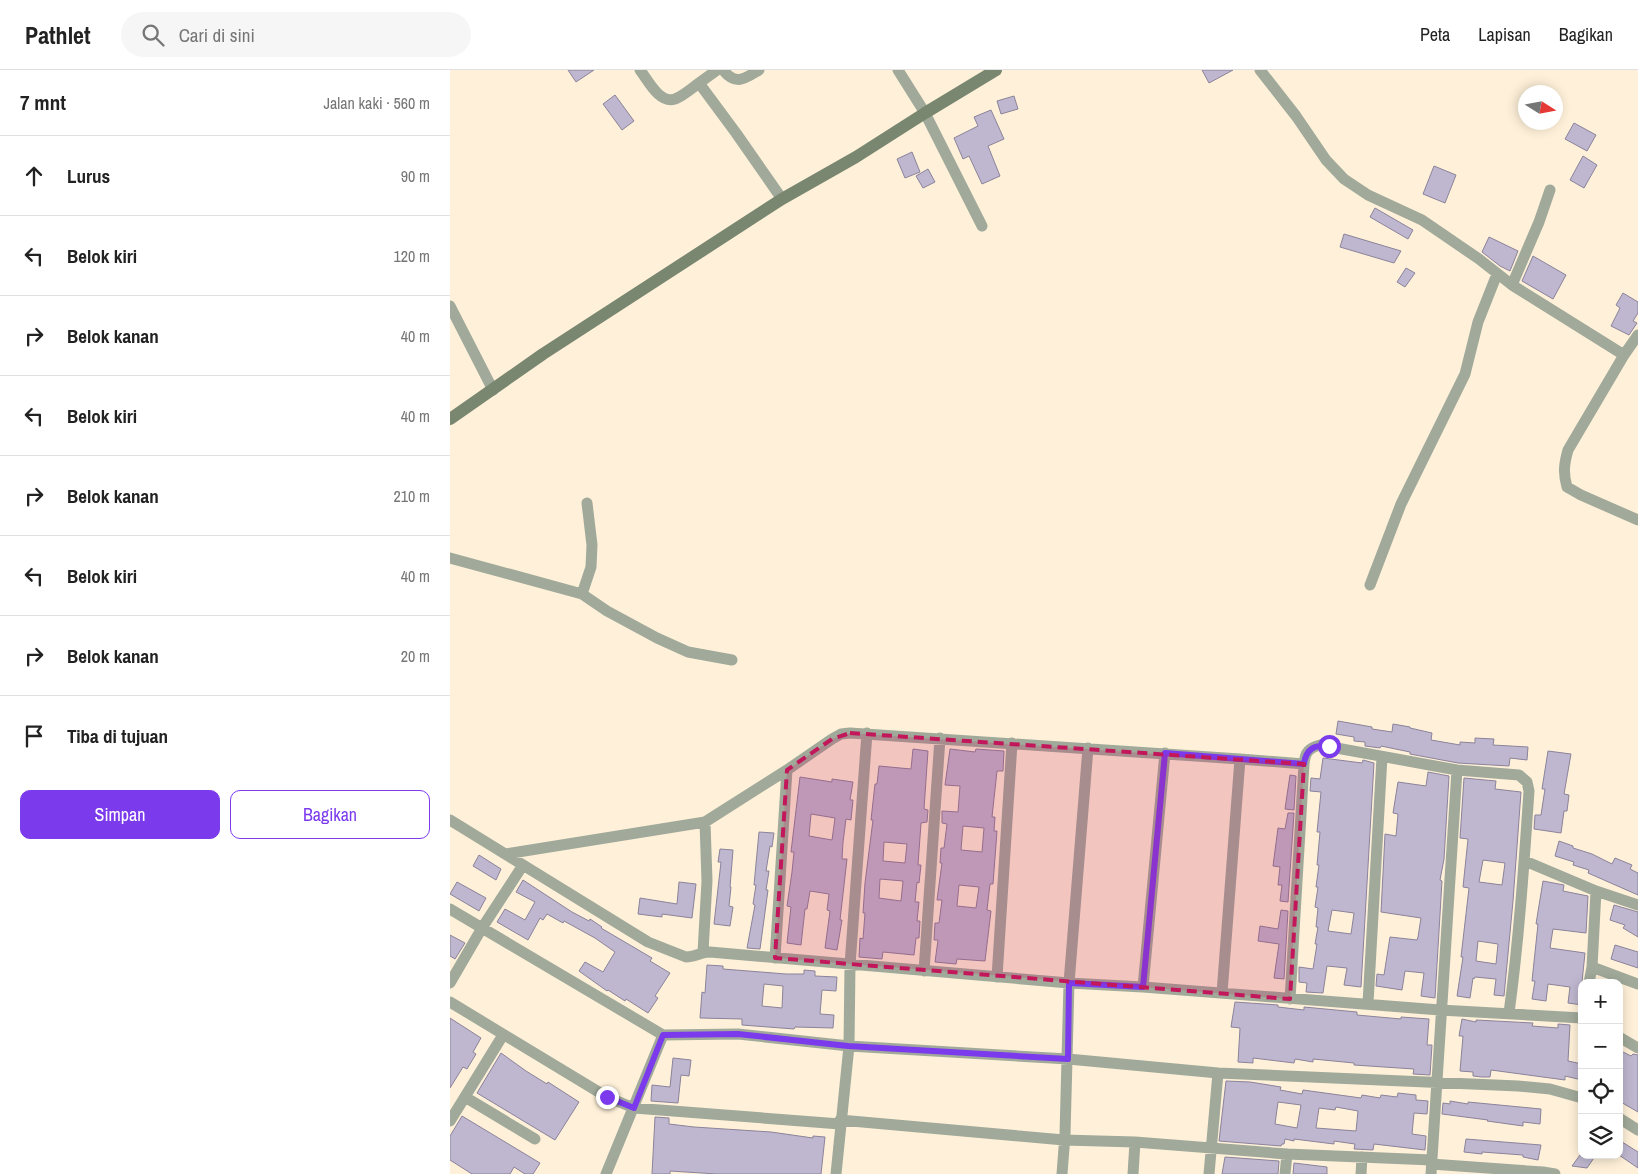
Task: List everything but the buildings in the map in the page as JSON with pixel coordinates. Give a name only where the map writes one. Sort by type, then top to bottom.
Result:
[{"type":"street","points":[[640,70],[658,94],[668,100],[678,98],[717,70]]},
{"type":"street","points":[[723,70],[732,78],[740,80],[746,79],[759,70]]},
{"type":"street","points":[[898,70],[925,113],[982,226]]},
{"type":"street","points":[[450,419],[543,354],[782,199],[856,157],[996,70]]},
{"type":"street","points":[[1260,70],[1296,116],[1326,160],[1344,179],[1368,195],[1422,220],[1479,259],[1512,285],[1624,354]]},
{"type":"street","points":[[699,83],[782,199]]},
{"type":"street","points":[[1512,285],[1539,222],[1550,190]]},
{"type":"street","points":[[1370,585],[1401,504],[1465,374],[1478,322],[1497,274]]},
{"type":"street","points":[[450,305],[493,390]]},
{"type":"street","points":[[1638,335],[1624,354],[1568,450],[1564,464],[1567,487],[1638,520]]},
{"type":"street","points":[[582,594],[591,566],[592,545],[587,503]]},
{"type":"street","points":[[450,558],[582,594],[607,611],[664,642],[688,652],[732,660]]},
{"type":"street","points":[[836,1174],[848,1046],[850,965],[868,733]]},
{"type":"street","points":[[506,854],[705,822],[841,734],[868,733],[1304,764]]},
{"type":"street","points":[[924,971],[940,738]]},
{"type":"street","points":[[997,977],[1012,743]]},
{"type":"street","points":[[1290,999],[1304,764],[1307,751],[1320,745],[1457,770],[1519,776],[1527,782],[1529,791],[1525,860],[1516,963],[1508,1013]]},
{"type":"street","points":[[1062,1174],[1068,1059],[1069,983],[1088,748]]},
{"type":"street","points":[[1143,987],[1165,753]]},
{"type":"street","points":[[1368,1003],[1382,757]]},
{"type":"street","points":[[1222,992],[1240,759]]},
{"type":"street","points":[[775,958],[787,770]]},
{"type":"street","points":[[1431,1166],[1457,770]]},
{"type":"street","points":[[450,820],[648,942],[686,957],[692,957],[703,952],[1069,983],[1222,992],[1440,1010],[1578,1018]]},
{"type":"street","points":[[703,952],[707,881],[705,822]]},
{"type":"street","points":[[1525,860],[1596,891],[1638,906]]},
{"type":"street","points":[[450,983],[482,928],[522,866]]},
{"type":"street","points":[[1590,979],[1596,891]]},
{"type":"street","points":[[450,909],[663,1035],[738,1034],[848,1046],[1068,1059],[1218,1073],[1550,1089],[1578,1097]]},
{"type":"street","points":[[1592,967],[1638,984]]},
{"type":"street","points":[[450,1002],[607,1097],[634,1108],[1064,1140],[1135,1142],[1210,1149],[1362,1157],[1431,1166],[1555,1174]]},
{"type":"street","points":[[450,1121],[503,1035]]},
{"type":"street","points":[[606,1174],[663,1035]]},
{"type":"street","points":[[1623,1039],[1638,1048]]},
{"type":"street","points":[[1209,1174],[1218,1073]]},
{"type":"street","points":[[465,1097],[535,1140]]},
{"type":"street","points":[[1623,1121],[1638,1130]]},
{"type":"street","points":[[1133,1174],[1135,1142]]},
{"type":"street","points":[[1285,1174],[1287,1154]]},
{"type":"street","points":[[1361,1174],[1362,1157]]},
{"type":"highlighted area","points":[[850,733],[1304,764],[1290,999],[775,958],[787,770],[832,739]]},
{"type":"route","points":[[607,1097],[634,1108],[663,1035],[738,1034],[848,1046],[1068,1059],[1069,983],[1143,987],[1165,753],[1304,764],[1307,751],[1320,745],[1329,746]]}]
